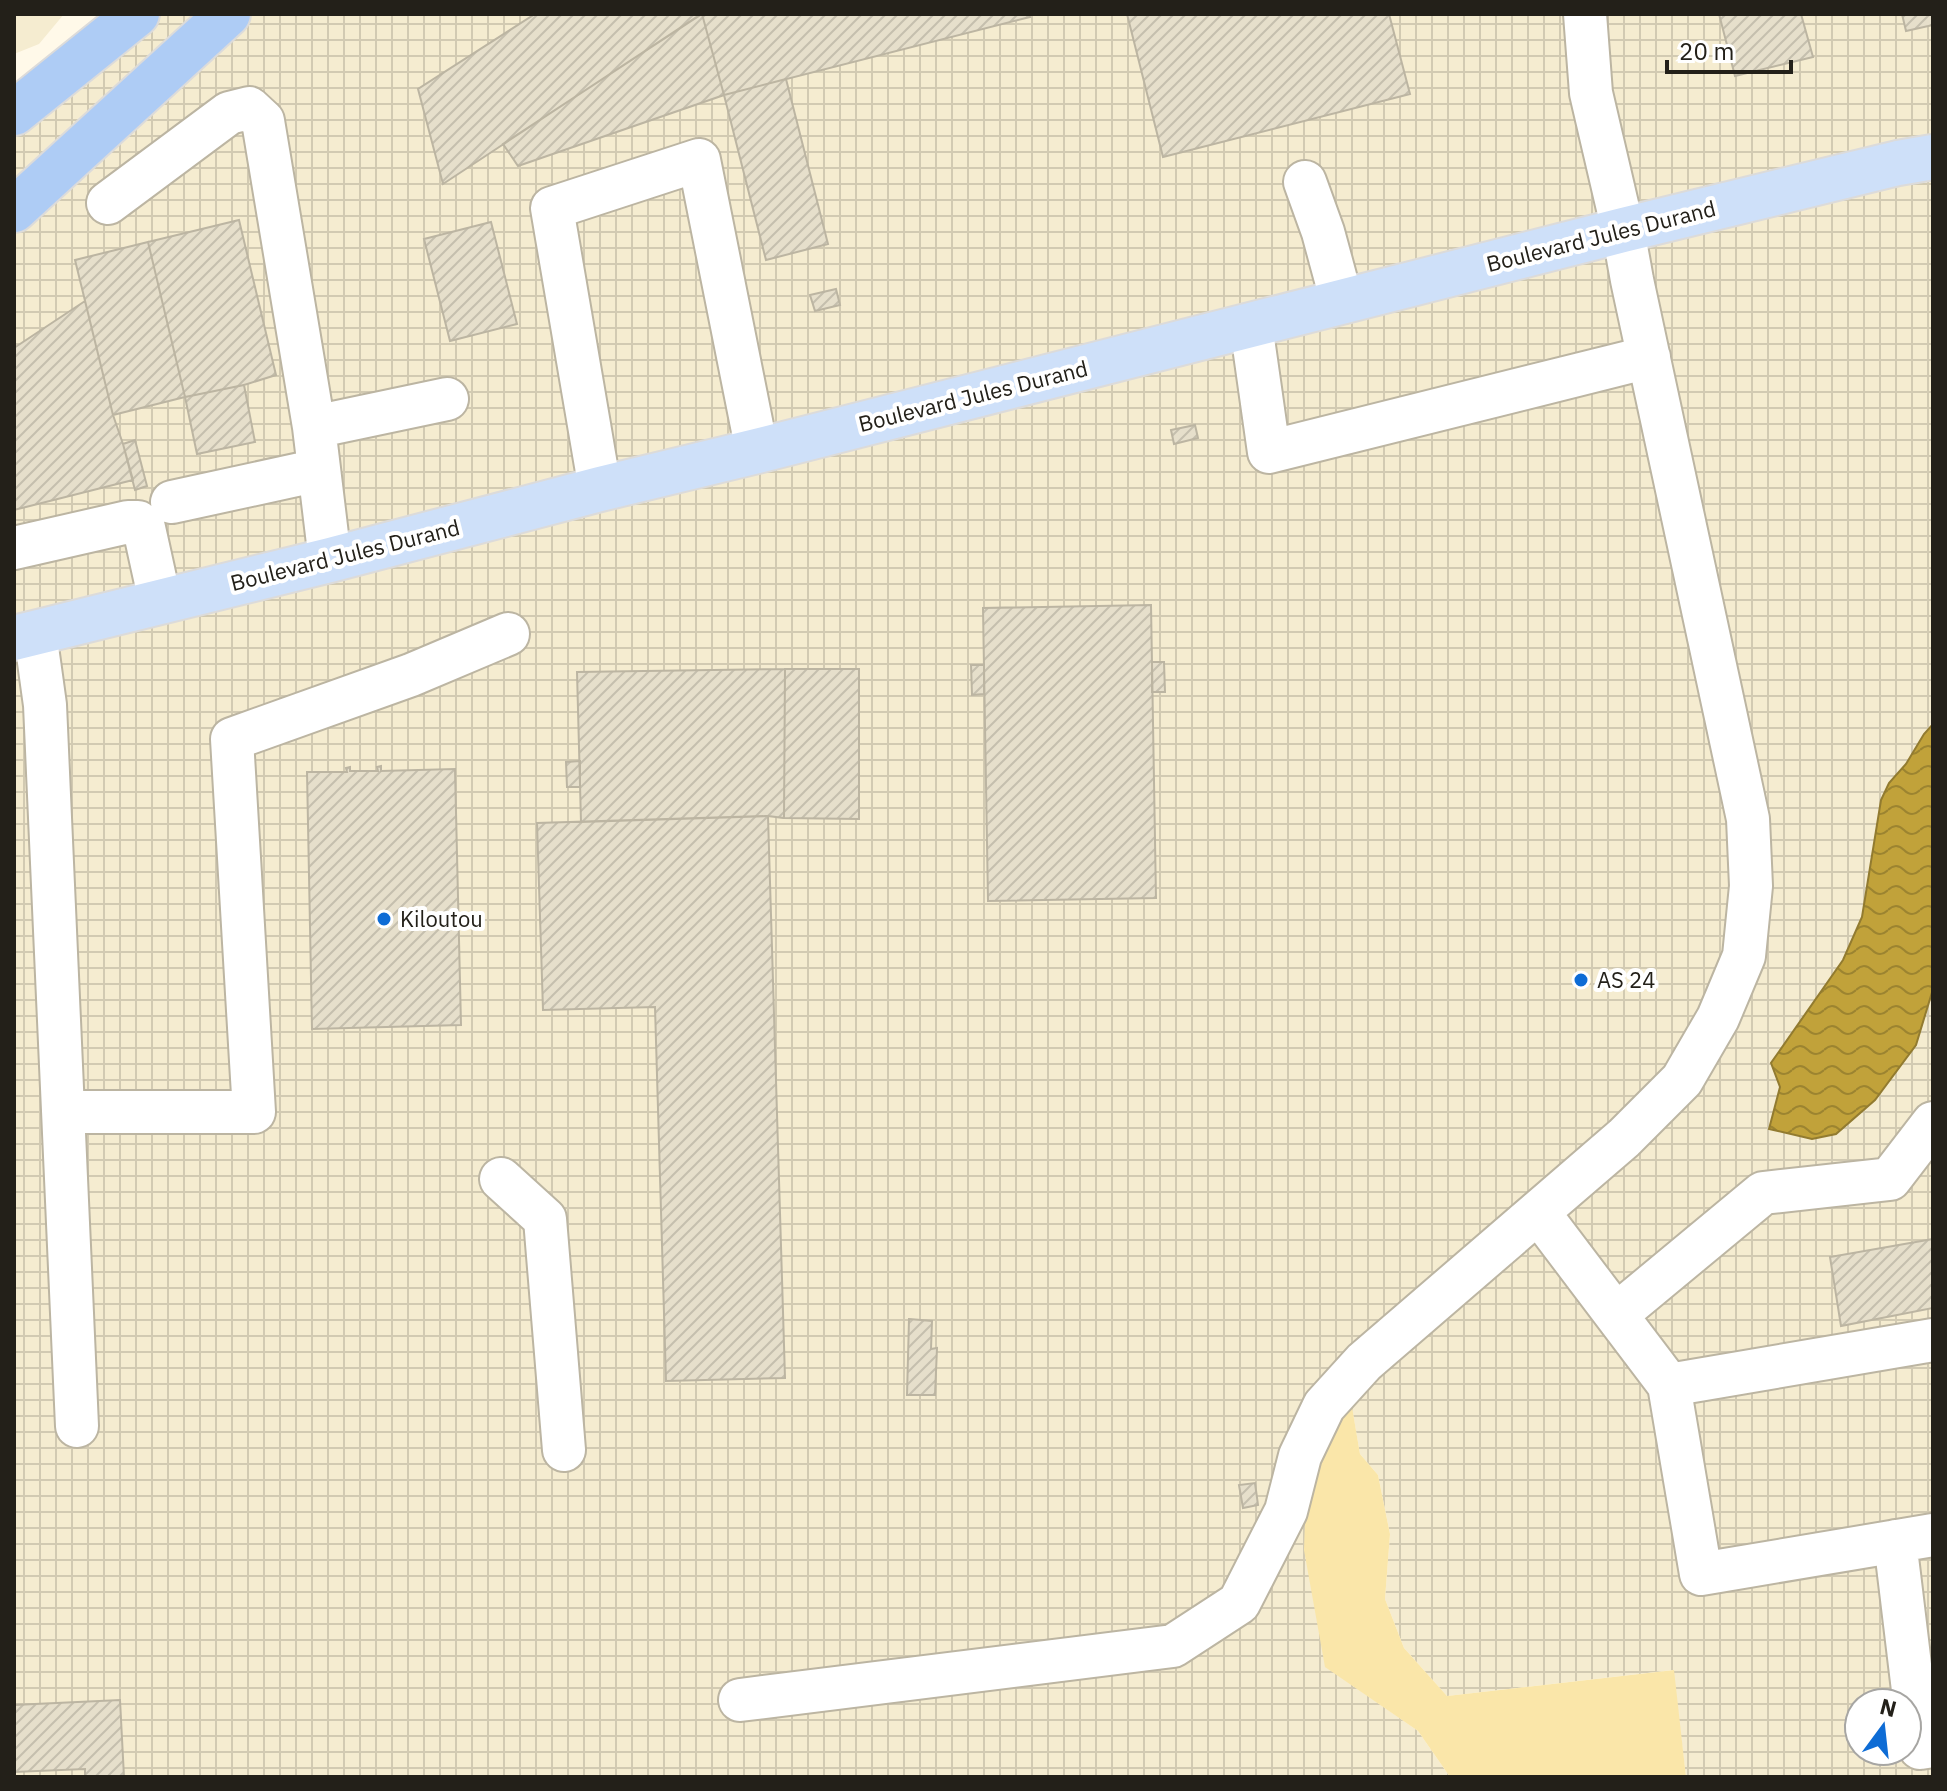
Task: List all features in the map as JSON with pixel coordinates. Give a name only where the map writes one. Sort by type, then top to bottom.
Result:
[{"type":"highway","points":[[14,113],[137,14]]},
{"type":"highway","points":[[14,210],[228,14]]},
{"type":"main road","name":"Boulevard Jules Durand","points":[[25,635],[1623,230],[1933,157]]},
{"type":"lane","points":[[740,1700],[1173,1646],[1239,1603],[1286,1511],[1300,1456],[1324,1406],[1364,1362],[1624,1138],[1682,1080],[1718,1018],[1744,956],[1751,886],[1748,819],[1591,93],[1585,14]]},
{"type":"lane","points":[[108,203],[229,113],[249,108],[263,121],[314,427],[330,560]]},
{"type":"lane","points":[[600,489],[552,208],[699,160],[757,451]]},
{"type":"lane","points":[[1305,182],[1323,232],[1342,302]]},
{"type":"lane","points":[[1251,325],[1269,452],[1649,357]]},
{"type":"lane","points":[[314,427],[447,399]]},
{"type":"lane","points":[[172,502],[319,470]]},
{"type":"lane","points":[[14,548],[138,522],[144,528],[160,601]]},
{"type":"lane","points":[[63,1112],[254,1112],[232,739],[411,675],[508,634]]},
{"type":"lane","points":[[25,635],[45,705],[77,1426]]},
{"type":"lane","points":[[1617,1314],[1763,1193],[1890,1179],[1933,1123]]},
{"type":"lane","points":[[501,1179],[545,1219],[564,1450]]},
{"type":"lane","points":[[1538,1212],[1669,1385],[1701,1574],[1914,1538],[1920,1748],[1933,1746]]},
{"type":"lane","points":[[1669,1385],[1933,1340]]},
{"type":"shaded area","points":[[14,14],[64,14],[39,44],[14,54]]},
{"type":"shaded area","points":[[100,14],[1933,14],[1933,1777],[1686,1777],[1673,1670],[1447,1696],[1404,1648],[1385,1599],[1390,1534],[1378,1475],[1360,1454],[1352,1408],[1325,1666],[1418,1731],[1450,1777],[14,1777],[14,86]]},
{"type":"shaded area","points":[[1352,1407],[1360,1454],[1378,1475],[1390,1534],[1385,1599],[1404,1648],[1447,1696],[1674,1670],[1686,1777],[1450,1777],[1418,1731],[1325,1667],[1304,1550],[1306,1494],[1326,1439]]},
{"type":"water","points":[[1933,724],[1933,989],[1916,1045],[1875,1100],[1836,1134],[1812,1139],[1769,1129],[1780,1087],[1771,1063],[1843,960],[1862,917],[1881,800],[1889,783]]},
{"type":"building","points":[[535,14],[701,14],[443,184],[418,89]]},
{"type":"building","points":[[702,14],[724,95],[518,166],[503,144]]},
{"type":"building","points":[[702,14],[1029,14],[1030,17],[724,95]]},
{"type":"building","points":[[1127,14],[1389,14],[1410,94],[1163,157]]},
{"type":"building","points":[[1719,14],[1801,14],[1813,57],[1735,76]]},
{"type":"building","points":[[1902,14],[1933,14],[1933,25],[1906,31]]},
{"type":"building","points":[[786,79],[828,244],[766,260],[724,95]]},
{"type":"building","points":[[239,220],[276,375],[185,397],[148,242]]},
{"type":"building","points":[[491,222],[517,324],[450,341],[424,239]]},
{"type":"building","points":[[148,242],[185,397],[113,415],[75,260]]},
{"type":"building","points":[[836,289],[840,305],[815,311],[810,295]]},
{"type":"building","points":[[85,301],[113,415],[133,480],[14,510],[14,348]]},
{"type":"building","points":[[244,385],[255,442],[197,454],[185,397]]},
{"type":"building","points":[[1195,425],[1198,438],[1174,444],[1171,430]]},
{"type":"building","points":[[135,440],[147,486],[135,490],[123,444]]},
{"type":"building","points":[[1151,605],[1156,898],[988,901],[983,608]]},
{"type":"building","points":[[1152,662],[1164,662],[1165,692],[1152,692]]},
{"type":"building","points":[[971,665],[984,665],[984,694],[972,695]]},
{"type":"building","points":[[785,669],[784,818],[581,822],[577,672]]},
{"type":"building","points":[[785,669],[859,669],[859,819],[784,818]]},
{"type":"building","points":[[580,761],[580,787],[567,787],[566,762]]},
{"type":"building","name":"Kiloutou","points":[[381,766],[381,771],[455,769],[461,1025],[312,1029],[307,772],[347,772],[346,768],[350,767],[350,771],[378,771],[377,767]]},
{"type":"building","points":[[768,816],[785,1378],[666,1381],[655,1007],[543,1010],[537,823]]},
{"type":"building","points":[[1933,1239],[1933,1308],[1841,1326],[1830,1257]]},
{"type":"building","points":[[909,1319],[932,1321],[931,1349],[937,1348],[935,1395],[907,1395]]},
{"type":"building","points":[[1255,1483],[1258,1505],[1243,1508],[1239,1485]]},
{"type":"building","points":[[120,1700],[124,1777],[85,1777],[85,1769],[14,1772],[14,1705]]},
{"type":"place","name":"Kiloutou","points":[[384,919]]},
{"type":"place","name":"AS 24","points":[[1581,980]]}]
